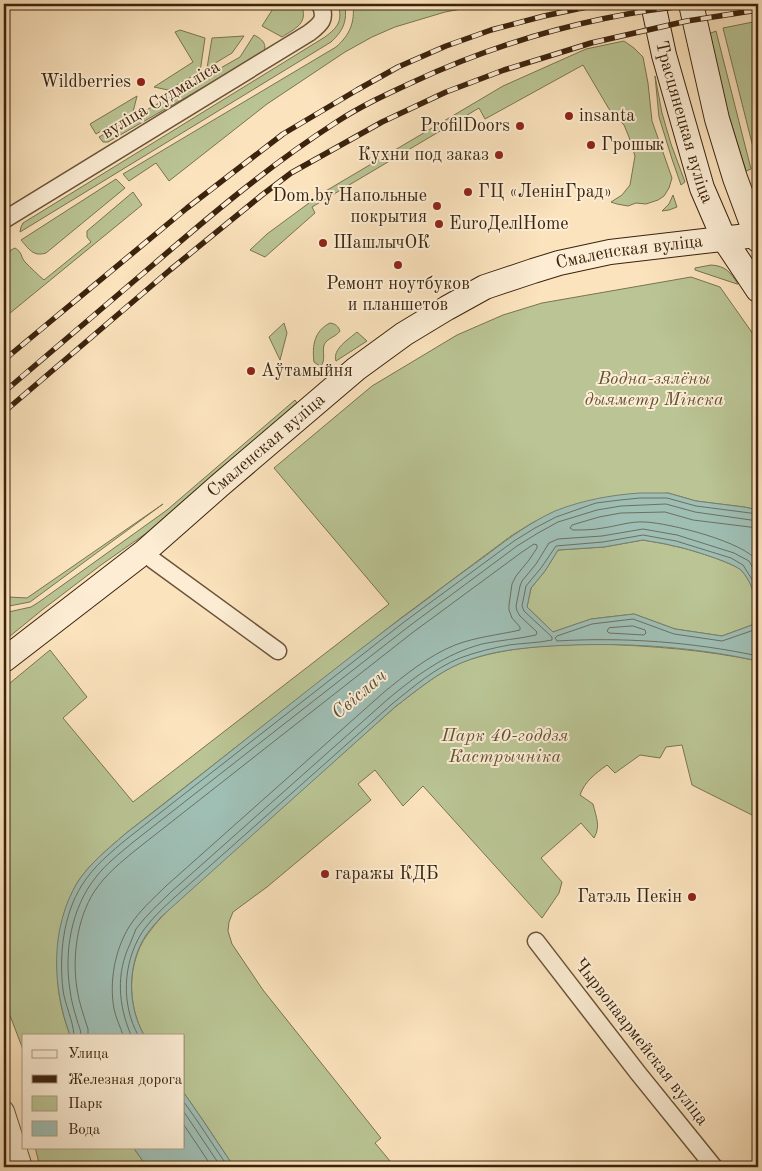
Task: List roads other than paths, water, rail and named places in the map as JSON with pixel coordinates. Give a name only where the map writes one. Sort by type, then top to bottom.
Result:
[{"type":"main road","name":"Трасцянецкая вуліца","points":[[654,4],[664,55],[702,188],[724,239],[758,290]]},
{"type":"main road","name":"Трасцянецкая вуліца","points":[[691,4],[717,119],[734,178],[757,237]]},
{"type":"main road","name":"Смаленская вуліца","points":[[4,660],[144,552],[356,369],[404,334],[447,308],[485,287],[533,271],[610,252],[757,237]]},
{"type":"street","name":"вуліца Судмаліса","points":[[6,216],[309,33],[319,26],[323,18],[323,10],[320,4]]},
{"type":"street","points":[[144,552],[278,651]]},
{"type":"street","name":"Чырвонаармейская вуліца","points":[[536,941],[638,1073],[714,1167]]},
{"type":"street","points":[[4,1111],[22,1167]]},
{"type":"water","name":"Свіслач","points":[[640,493],[668,493],[696,501],[758,510],[758,661],[707,652],[655,646],[577,645],[505,651],[472,659],[452,667],[395,707],[151,928],[140,946],[135,959],[132,985],[134,1011],[144,1034],[70,1034],[64,1017],[57,978],[58,939],[68,901],[77,883],[99,857],[125,834],[353,655],[512,536],[555,511],[608,497]],"holes":[[[643,540],[670,545],[721,560],[742,571],[753,590],[755,610],[752,625],[722,636],[675,629],[634,614],[591,619],[553,632],[527,607],[531,588],[545,571],[558,550],[604,547]]]},
{"type":"water","points":[[185,1094],[234,1167],[147,1167],[134,1148],[185,1148]]},
{"type":"railway","points":[[4,360],[187,208],[283,134],[398,67],[446,46],[491,30],[601,4]]},
{"type":"railway","points":[[4,392],[242,190],[311,139],[372,101],[446,68],[517,41],[627,14],[703,4]]},
{"type":"railway","points":[[4,412],[170,270],[262,195],[291,173],[382,122],[446,92],[504,70],[591,43],[687,21],[758,10]]},
{"type":"place","name":"Wildberries","points":[[141,82]]},
{"type":"place","name":"insanta","points":[[569,116]]},
{"type":"place","name":"ProfilDoors","points":[[520,126]]},
{"type":"place","name":"Грошык","points":[[591,145]]},
{"type":"place","name":"Кухни под заказ","points":[[499,155]]},
{"type":"place","name":"ГЦ «ЛенінГрад»","points":[[468,192]]},
{"type":"place","name":"Dom.by Напольные покрытия","points":[[437,206]]},
{"type":"place","name":"EuroДелlHome","points":[[439,224]]},
{"type":"place","name":"ШашлычОК","points":[[323,243]]},
{"type":"place","name":"Ремонт ноутбуков и планшетов","points":[[398,265]]},
{"type":"place","name":"Аўтамыйня","points":[[251,371]]},
{"type":"place","name":"гаражы КДБ","points":[[325,874]]},
{"type":"place","name":"Гатэль Пекін","points":[[692,897]]},
{"type":"park label","name":"Водна-зялёны дыяметр Мінска","points":[[654,389]]},
{"type":"park label","name":"Парк 40-годдзя Кастрычніка","points":[[505,746]]}]
